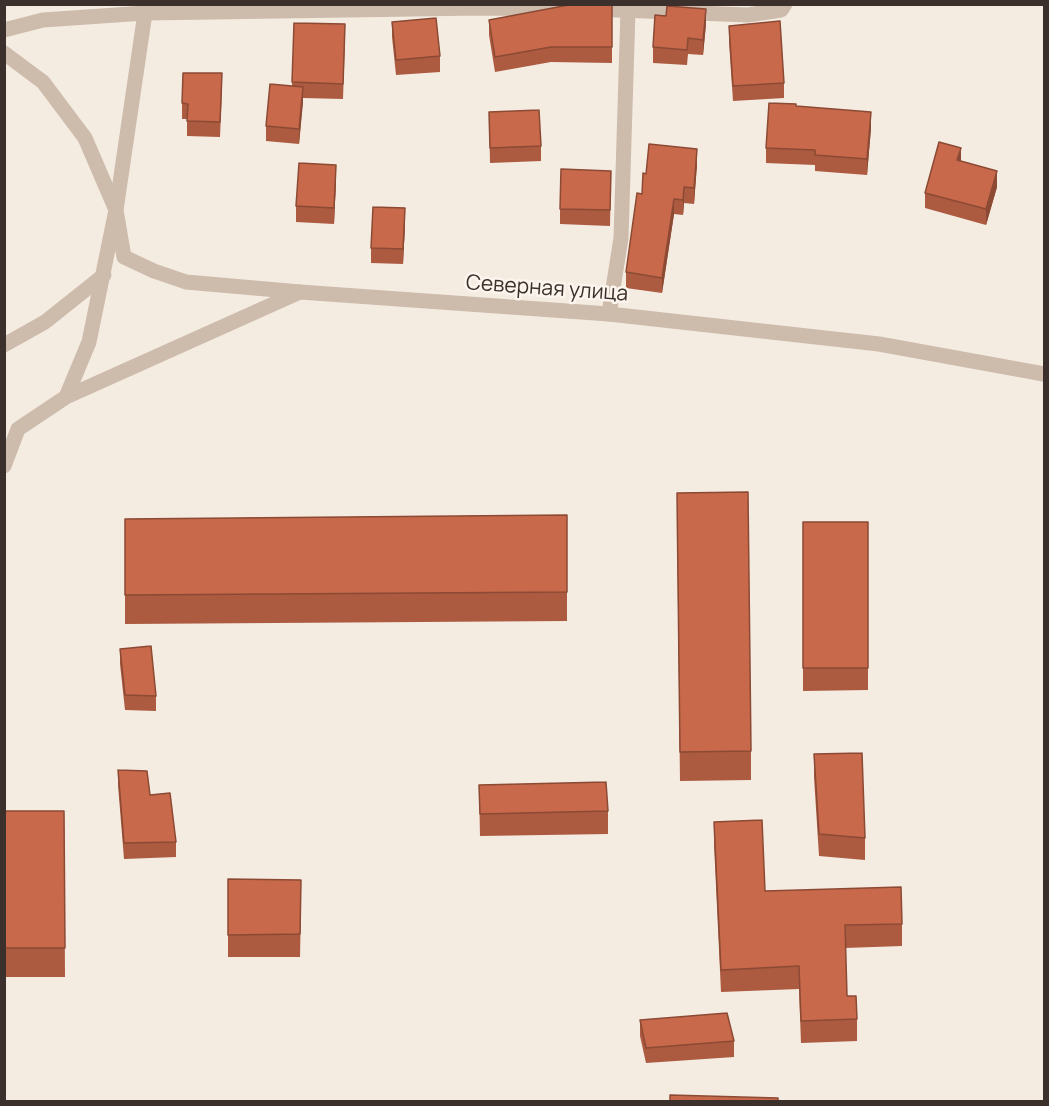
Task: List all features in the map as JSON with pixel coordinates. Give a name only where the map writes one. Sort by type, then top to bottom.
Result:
[{"type":"street","points":[[4,30],[43,20],[145,13],[480,8],[628,10],[748,15],[781,10],[785,4]]},
{"type":"street","points":[[609,314],[621,238],[628,10]]},
{"type":"street","points":[[66,398],[89,342],[104,275],[116,210],[145,13]]},
{"type":"street","points":[[4,53],[43,82],[85,138],[116,210],[124,257],[186,282],[300,292]]},
{"type":"street","points":[[4,345],[45,322],[104,275]]},
{"type":"street","name":"Северная улица","points":[[4,466],[18,429],[66,398],[300,292],[609,314],[879,344],[1044,374]]},
{"type":"building","points":[[574,4],[612,4],[612,47],[551,47],[495,57],[489,20]]},
{"type":"building","points":[[667,6],[706,9],[703,40],[688,38],[687,50],[653,47],[655,15],[666,16]]},
{"type":"building","points":[[436,18],[440,56],[396,60],[392,22]]},
{"type":"building","points":[[780,21],[784,83],[733,86],[729,26]]},
{"type":"building","points":[[294,23],[345,24],[343,84],[292,82]]},
{"type":"building","points":[[183,73],[222,73],[220,122],[187,121],[188,104],[182,103]]},
{"type":"building","points":[[270,84],[303,87],[299,129],[266,126]]},
{"type":"building","points":[[769,103],[871,112],[867,159],[815,155],[815,150],[766,148]]},
{"type":"building","points":[[539,110],[541,146],[490,148],[489,112]]},
{"type":"building","points":[[939,142],[961,148],[957,160],[997,171],[986,209],[925,193]]},
{"type":"building","points":[[649,144],[697,149],[694,188],[684,187],[683,200],[674,199],[662,278],[626,272],[637,193],[642,194],[643,173],[646,174]]},
{"type":"building","points":[[299,163],[336,165],[334,208],[296,206]]},
{"type":"building","points":[[561,169],[611,171],[610,210],[560,209]]},
{"type":"building","points":[[373,207],[405,208],[403,249],[371,248]]},
{"type":"building","points":[[748,492],[751,751],[680,752],[677,493]]},
{"type":"building","points":[[567,515],[567,592],[125,595],[125,519]]},
{"type":"building","points":[[803,522],[868,522],[868,668],[803,668]]},
{"type":"building","points":[[151,646],[156,696],[125,695],[120,649]]},
{"type":"building","points":[[862,753],[865,838],[819,834],[814,754]]},
{"type":"building","points":[[118,770],[147,771],[150,795],[170,793],[176,842],[124,843]]},
{"type":"building","points":[[606,782],[608,811],[480,814],[479,785]]},
{"type":"building","points":[[4,811],[64,811],[65,948],[4,948]]},
{"type":"building","points":[[762,820],[765,891],[901,887],[902,924],[845,925],[847,996],[856,996],[857,1019],[801,1021],[799,966],[721,970],[714,822]]},
{"type":"building","points":[[228,879],[301,880],[300,934],[228,935]]},
{"type":"building","points":[[727,1013],[734,1041],[646,1048],[640,1020]]},
{"type":"building","points":[[670,1095],[778,1098],[778,1101],[670,1101]]}]
